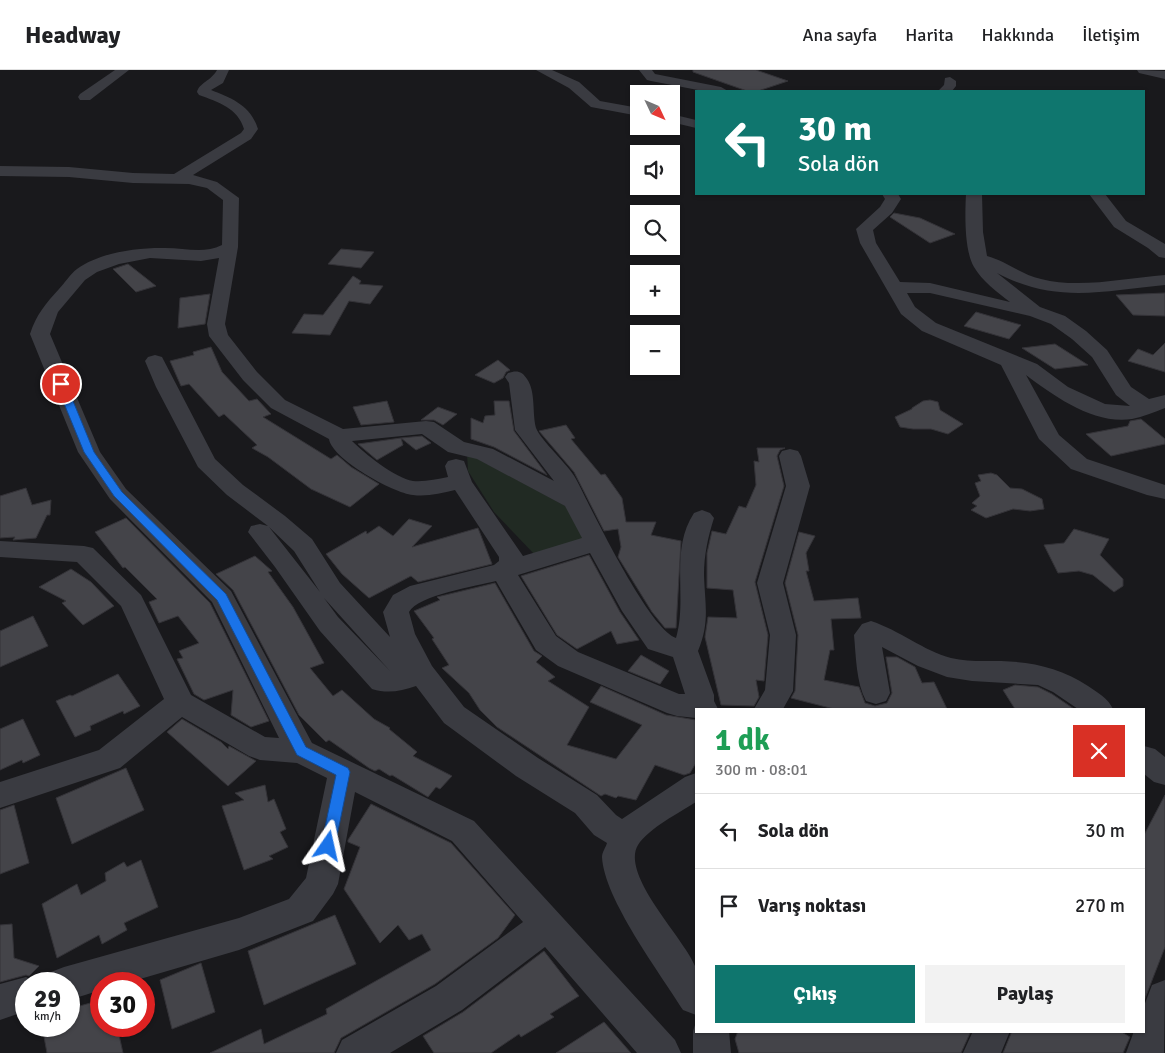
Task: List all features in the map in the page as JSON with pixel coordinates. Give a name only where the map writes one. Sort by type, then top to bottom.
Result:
[{"type":"street","points":[[85,97],[123,70]]},
{"type":"street","points":[[177,179],[246,136],[251,129],[250,119],[242,110],[204,92],[204,89],[218,80],[223,70]]},
{"type":"street","points":[[542,70],[574,85],[596,104],[630,110]]},
{"type":"street","points":[[644,70],[651,77],[716,90]]},
{"type":"street","points":[[1143,70],[1165,75]]},
{"type":"street","points":[[680,120],[695,124]]},
{"type":"street","points":[[0,171],[69,172],[133,178],[189,179],[212,185],[231,198],[230,247],[216,324],[219,336],[250,376],[278,404],[340,436],[426,427],[456,447],[485,454],[574,501]]},
{"type":"street","points":[[891,195],[893,199],[886,210],[864,229],[868,244],[908,310],[929,326],[1009,361],[1030,368],[1061,391],[1100,410],[1130,413],[1165,401]]},
{"type":"street","points":[[974,195],[973,210],[982,266],[1004,288],[1031,308],[1030,310]]},
{"type":"street","points":[[1097,195],[1120,224],[1154,244],[1165,253]]},
{"type":"street","points":[[230,247],[216,254],[198,257],[171,253],[144,254],[112,260],[83,273],[45,314],[40,334],[89,452],[118,494],[222,597],[301,751]]},
{"type":"street","points":[[981,258],[1028,282],[1051,287],[1098,286],[1165,280]]},
{"type":"street","points":[[894,287],[930,288],[1017,309],[1030,310],[1058,320],[1079,335],[1100,354],[1123,392],[1146,408]]},
{"type":"street","points":[[155,361],[166,387],[206,462],[235,490],[277,521],[303,545],[331,589],[366,629],[417,676],[454,715],[527,767],[586,804],[605,826],[626,838]]},
{"type":"street","points":[[1009,361],[1050,439],[1079,464],[1165,492]]},
{"type":"street","points":[[515,377],[519,382],[526,430],[564,478],[574,501],[631,605],[658,642],[684,651]]},
{"type":"street","points":[[340,436],[341,444],[364,462],[400,485],[414,489],[461,482]]},
{"type":"street","points":[[456,447],[453,453],[461,482],[511,557],[512,563],[503,570]]},
{"type":"street","points":[[769,708],[779,691],[783,635],[770,583],[798,486],[790,456]]},
{"type":"street","points":[[503,570],[546,642],[568,659],[677,705],[702,707],[684,651],[692,635],[695,613],[691,565],[694,542],[702,518]]},
{"type":"street","points":[[260,532],[284,561],[329,624],[382,682],[392,682],[417,676]]},
{"type":"street","points":[[417,676],[396,612],[402,601],[419,592],[503,570],[597,542]]},
{"type":"street","points":[[0,549],[84,554],[132,601],[180,702],[260,748],[301,751],[463,831],[662,1053]]},
{"type":"street","points":[[876,693],[868,635],[871,631],[928,661],[950,668],[1031,674],[1050,678],[1072,689],[1098,708]]},
{"type":"street","points":[[0,795],[109,759],[180,702]]},
{"type":"street","points":[[1145,742],[1165,752]]},
{"type":"street","points":[[1145,759],[1165,773]]},
{"type":"street","points":[[80,979],[239,934],[301,910],[321,884],[343,772]]},
{"type":"street","points":[[695,787],[636,825],[626,838],[618,855],[625,884],[639,910],[695,996]]},
{"type":"street","points":[[355,1053],[449,998],[547,925]]},
{"type":"street","points":[[0,1002],[15,997]]},
{"type":"street","points":[[1151,1041],[1165,997]]},
{"type":"street","points":[[711,1033],[712,1053]]},
{"type":"street","points":[[982,1053],[991,1033]]},
{"type":"shaded area","points":[[467,453],[571,509],[586,541],[535,555],[494,512],[468,471]]},
{"type":"building","points":[[693,70],[756,70],[788,81],[761,90],[744,90],[693,72]]},
{"type":"building","points":[[894,213],[920,218],[955,234],[930,243],[890,217]]},
{"type":"building","points":[[341,249],[374,252],[361,268],[328,264]]},
{"type":"building","points":[[128,264],[156,286],[136,292],[113,269]]},
{"type":"building","points":[[353,276],[361,281],[359,284],[383,286],[370,304],[349,301],[330,335],[292,333],[304,314],[323,315]]},
{"type":"building","points":[[1165,293],[1165,316],[1133,315],[1116,295]]},
{"type":"building","points":[[210,294],[205,324],[178,328],[180,298]]},
{"type":"building","points":[[976,312],[1021,325],[1009,339],[964,326]]},
{"type":"building","points":[[1165,343],[1165,372],[1128,361],[1138,349],[1153,355]]},
{"type":"building","points":[[1055,344],[1088,365],[1055,369],[1022,348]]},
{"type":"building","points":[[211,347],[222,372],[249,401],[257,399],[271,414],[263,417],[331,459],[337,455],[351,467],[379,484],[350,507],[311,489],[268,457],[252,448],[257,445],[224,414],[219,417],[189,384],[181,386],[170,361],[194,355],[193,352]]},
{"type":"building","points":[[498,360],[510,370],[506,372],[503,378],[494,383],[475,375]]},
{"type":"building","points":[[387,401],[394,422],[361,425],[353,407]]},
{"type":"building","points":[[494,401],[509,401],[514,431],[547,475],[494,447],[471,439],[471,418],[483,423],[485,416],[495,415]]},
{"type":"building","points":[[923,401],[938,402],[940,410],[963,424],[948,434],[931,429],[900,427],[895,417]]},
{"type":"building","points":[[438,407],[457,414],[443,425],[434,420],[421,420]]},
{"type":"building","points":[[1141,419],[1165,439],[1165,444],[1111,456],[1086,434],[1128,426],[1130,421]]},
{"type":"building","points":[[566,425],[575,438],[571,439],[601,475],[605,474],[622,498],[626,522],[656,522],[651,535],[681,541],[676,628],[665,628],[652,612],[618,557],[621,547],[618,529],[604,531],[574,472],[539,431]]},
{"type":"building","points":[[422,436],[431,443],[416,450],[401,438]]},
{"type":"building","points":[[401,438],[403,445],[377,460],[358,444]]},
{"type":"building","points":[[757,448],[785,448],[780,450],[777,456],[784,486],[755,582],[768,635],[764,681],[756,680],[759,697],[754,706],[721,705],[705,637],[708,617],[737,618],[733,590],[707,588],[707,553],[712,531],[726,534],[739,506],[746,508],[756,485],[754,461],[759,462]]},
{"type":"building","points":[[991,473],[997,475],[1010,488],[1022,489],[1042,499],[1044,509],[1030,511],[1013,509],[986,518],[971,510],[977,506],[972,503],[980,496],[975,483],[981,481],[978,475]]},
{"type":"building","points":[[26,488],[32,505],[51,500],[50,515],[47,515],[36,538],[13,540],[15,537],[0,538],[0,496]]},
{"type":"building","points":[[126,518],[210,603],[269,721],[251,727],[231,715],[233,690],[204,700],[194,694],[177,659],[183,658],[179,651],[199,643],[178,616],[159,623],[149,602],[157,599],[125,567],[123,568],[95,532]]},
{"type":"building","points":[[409,519],[432,526],[412,547],[478,528],[492,564],[418,582],[411,576],[369,598],[342,574],[326,554],[366,531],[367,534],[379,526],[393,536]]},
{"type":"building","points":[[1074,529],[1109,539],[1100,555],[1123,579],[1123,586],[1114,592],[1093,575],[1079,571],[1058,573],[1044,545],[1064,543]]},
{"type":"building","points":[[799,532],[815,536],[806,553],[809,571],[806,571],[814,601],[858,598],[861,618],[831,619],[834,650],[830,650],[824,680],[859,687],[865,703],[875,706],[887,703],[892,693],[886,657],[897,657],[915,667],[922,683],[934,682],[947,708],[830,708],[791,698],[795,691],[798,635],[785,583]]},
{"type":"building","points":[[589,555],[620,612],[639,640],[617,644],[611,631],[577,649],[557,635],[521,576]]},
{"type":"building","points":[[255,556],[272,571],[268,572],[293,607],[324,663],[310,668],[333,696],[342,690],[374,719],[390,728],[417,752],[413,756],[452,776],[440,789],[436,787],[428,797],[392,775],[390,776],[379,769],[375,771],[369,768],[329,740],[326,742],[299,715],[233,590],[216,574]]},
{"type":"building","points":[[71,569],[91,582],[114,606],[83,625],[62,603],[66,601],[39,587]]},
{"type":"building","points":[[495,583],[534,651],[542,656],[536,662],[555,677],[548,681],[589,707],[567,745],[616,759],[642,725],[590,702],[601,686],[666,715],[695,720],[695,765],[690,773],[684,775],[655,765],[636,800],[618,796],[616,798],[605,794],[601,796],[497,727],[480,710],[469,693],[442,668],[449,665],[432,639],[434,638],[414,611],[440,600],[437,597]]},
{"type":"building","points":[[33,616],[48,646],[0,667],[0,631]]},
{"type":"building","points":[[641,655],[669,671],[660,684],[628,671]]},
{"type":"building","points":[[118,674],[140,706],[124,714],[123,711],[90,726],[91,730],[75,737],[56,701],[70,695],[72,696]]},
{"type":"building","points":[[1015,685],[1038,687],[1073,708],[1014,708],[1003,690]]},
{"type":"building","points":[[23,719],[40,755],[23,763],[22,760],[0,770],[0,729]]},
{"type":"building","points":[[182,719],[221,742],[228,749],[229,746],[256,761],[228,786],[167,732]]},
{"type":"building","points":[[126,768],[144,810],[72,844],[56,798]]},
{"type":"building","points":[[265,785],[268,802],[274,799],[286,829],[280,832],[288,847],[269,856],[273,859],[244,870],[222,806],[244,800],[235,793]]},
{"type":"building","points":[[1165,795],[1165,947],[1145,998],[1145,833]]},
{"type":"building","points":[[371,804],[451,843],[515,915],[498,938],[435,984],[341,1038],[334,1053],[210,1053],[261,1029],[264,1044],[327,1014],[326,1009],[431,950],[422,934],[409,940],[398,925],[380,943],[344,889],[360,847],[348,842],[348,840]]},
{"type":"building","points":[[14,805],[29,863],[0,874],[0,810]]},
{"type":"building","points":[[141,860],[158,907],[124,923],[127,930],[102,944],[99,935],[57,958],[42,904],[77,884],[81,895],[106,881],[105,873],[124,862],[127,867]]},
{"type":"building","points":[[335,915],[356,964],[264,1005],[248,951]]},
{"type":"building","points":[[12,924],[14,958],[39,966],[33,972],[15,972],[15,978],[0,982],[0,925]]},
{"type":"building","points":[[544,951],[579,996],[550,1014],[554,1017],[521,1037],[519,1034],[491,1053],[434,1053],[423,1036],[463,1012]]},
{"type":"building","points":[[201,963],[215,1012],[172,1029],[160,980]]},
{"type":"building","points":[[90,1003],[90,1037],[119,1037],[123,1053],[47,1053],[44,1037],[80,1037],[80,1006]]},
{"type":"building","points":[[604,1022],[631,1053],[556,1053]]},
{"type":"building","points":[[737,1033],[970,1033],[961,1053],[739,1053],[735,1039]]},
{"type":"building","points":[[1011,1033],[1123,1033],[1130,1037],[1123,1053],[1003,1053]]},
{"type":"route","points":[[61,384],[89,452],[118,494],[222,597],[301,751],[343,772],[328,846]]}]
